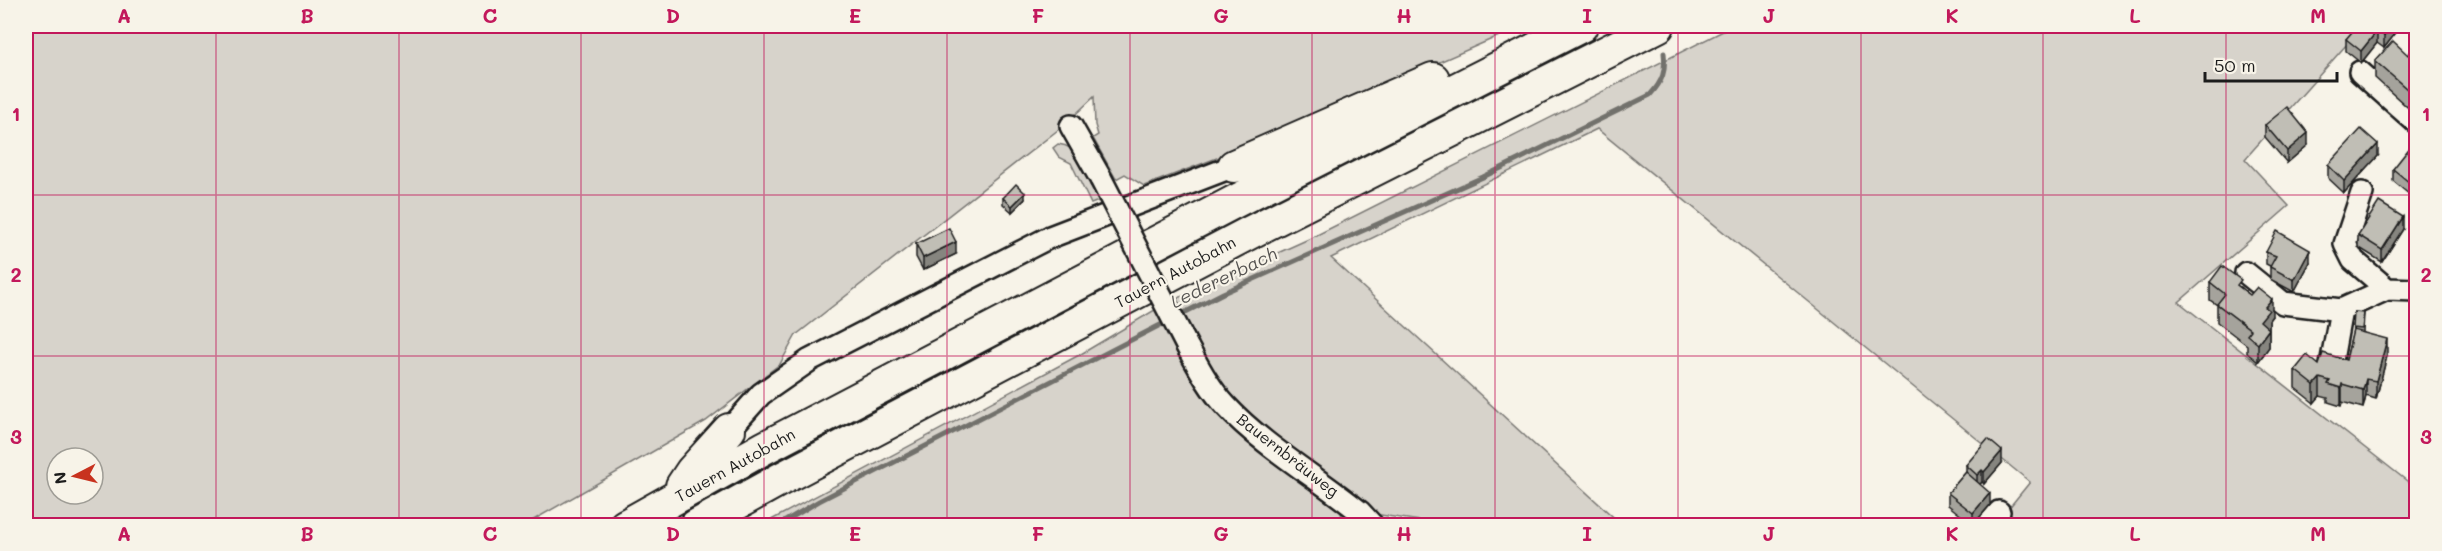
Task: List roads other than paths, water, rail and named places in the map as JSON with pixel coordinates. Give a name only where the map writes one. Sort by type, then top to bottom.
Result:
[{"type":"highway","name":"Tauern Autobahn","points":[[626,525],[764,448],[1234,202],[1579,26]]},
{"type":"highway","points":[[1234,166],[1507,46],[1579,26]]},
{"type":"highway","name":"Tauern Autobahn","points":[[696,525],[1249,233],[1658,26]]},
{"type":"highway","points":[[675,497],[692,471],[729,430]]},
{"type":"street","points":[[2360,72],[2416,122]]},
{"type":"street","name":"Bauernbräuweg","points":[[1071,126],[1188,348],[1203,375],[1226,406],[1264,440],[1350,504],[1373,525]]},
{"type":"street","points":[[729,430],[761,394],[810,360],[1050,237],[1234,166]]},
{"type":"street","points":[[2362,193],[2345,244],[2353,260],[2387,289]]},
{"type":"street","points":[[2246,273],[2283,303],[2341,310],[2387,289],[2416,290]]},
{"type":"street","points":[[2331,365],[2341,310]]},
{"type":"waterway","name":"Ledererbach","points":[[1178,316],[1223,293],[1483,177],[1650,95],[1663,76],[1664,53]]},
{"type":"waterway","name":"Ledererbach","points":[[777,526],[819,501],[1170,320]]}]
